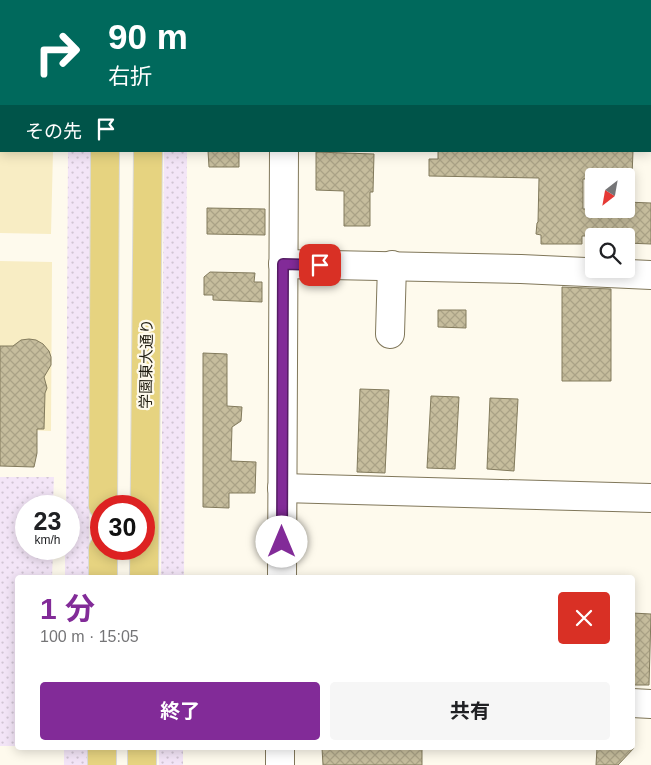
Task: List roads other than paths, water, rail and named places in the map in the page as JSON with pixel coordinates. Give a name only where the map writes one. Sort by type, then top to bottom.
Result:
[{"type":"main road","points":[[103,495],[105,152]]},
{"type":"main road","name":"学園東大通り","points":[[144,575],[148,152]]},
{"type":"main road","points":[[103,560],[103,575]]},
{"type":"main road","points":[[102,750],[102,765]]},
{"type":"main road","points":[[142,750],[142,765]]},
{"type":"street","points":[[282,575],[284,152]]},
{"type":"street","points":[[283,264],[392,265],[651,275]]},
{"type":"street","points":[[390,334],[392,265]]},
{"type":"street","points":[[282,488],[651,498]]},
{"type":"street","points":[[635,703],[651,704]]},
{"type":"street","points":[[280,750],[280,765]]}]
